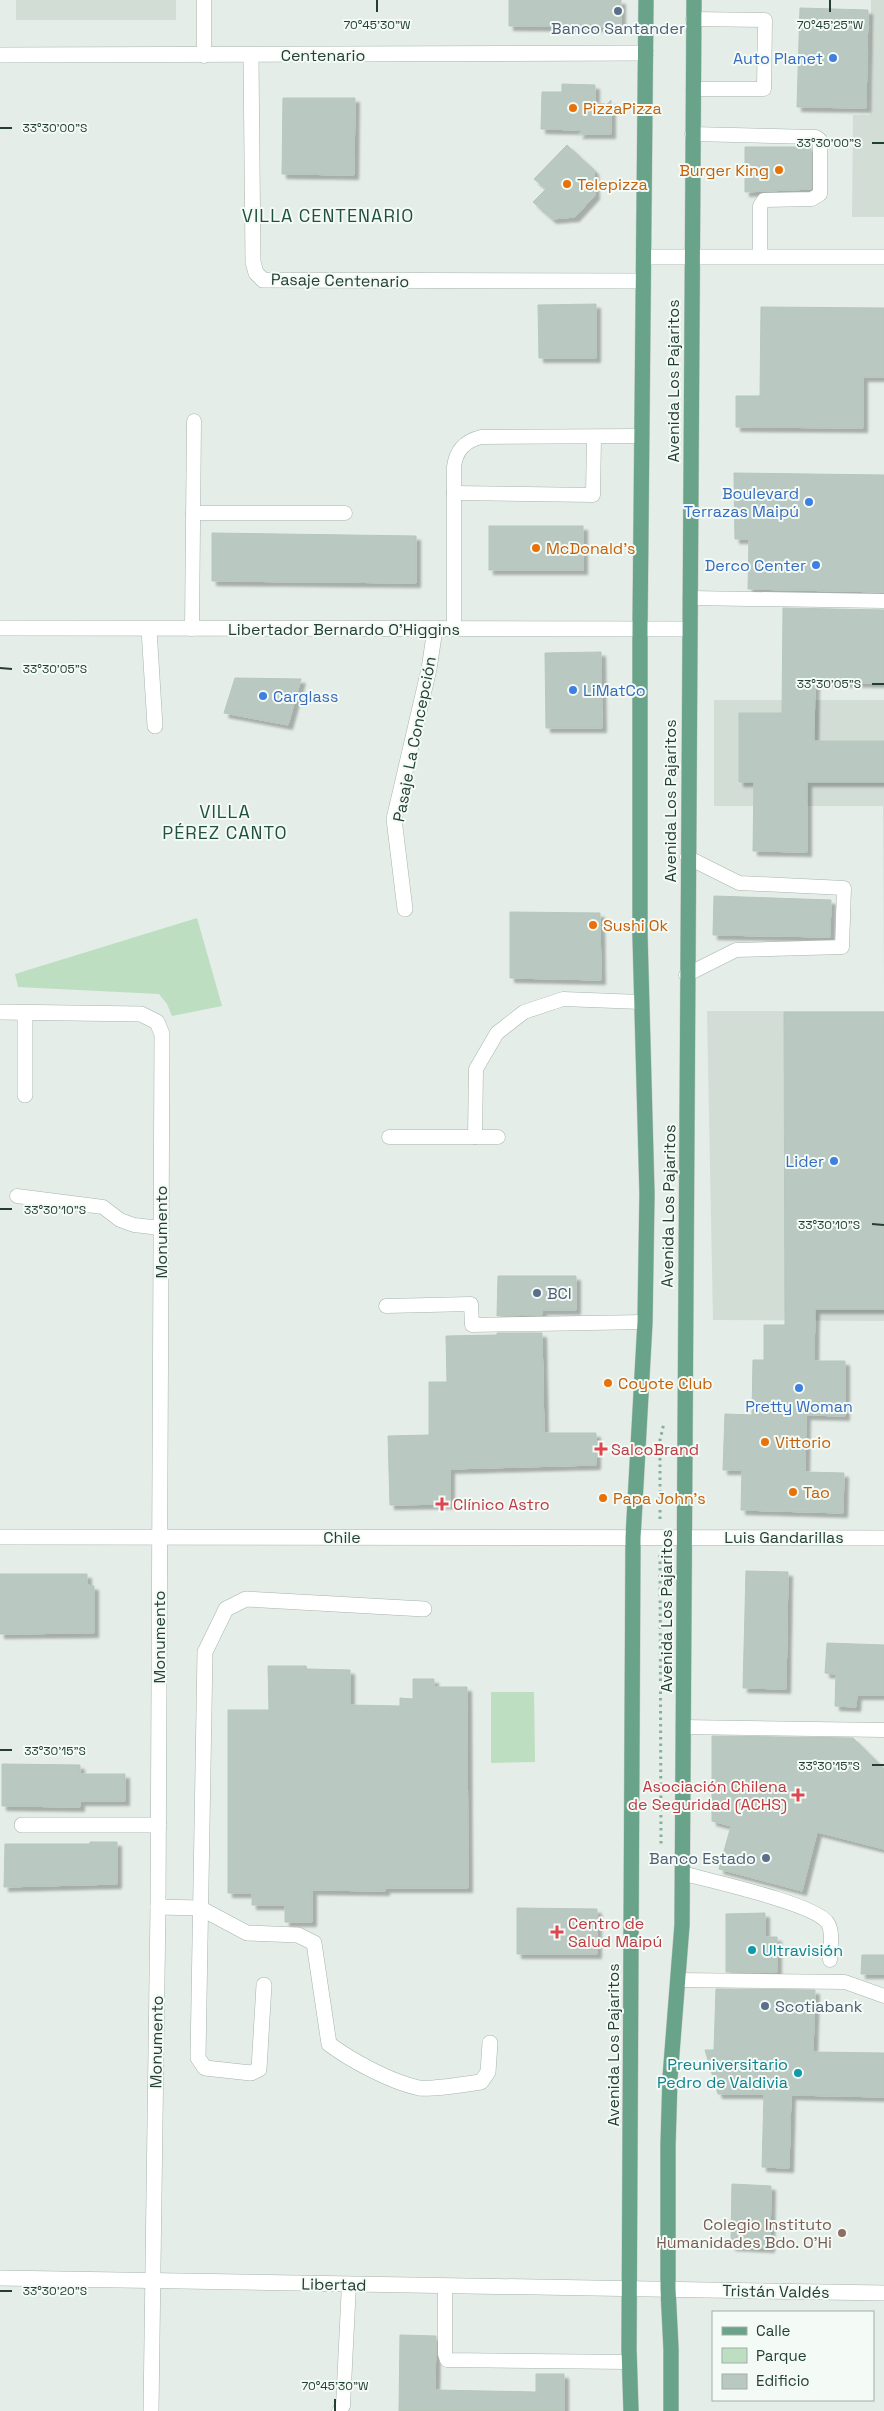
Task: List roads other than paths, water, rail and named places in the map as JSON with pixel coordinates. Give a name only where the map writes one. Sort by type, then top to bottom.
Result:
[{"type":"main road","name":"Avenida Los Pajaritos","points":[[631,2411],[629,2289],[633,1538],[645,1322],[647,1140],[641,1002],[640,629],[646,0]]},
{"type":"main road","name":"Avenida Los Pajaritos","points":[[671,2411],[671,2349],[668,2289],[668,2144],[682,1925],[684,1727],[686,975],[694,0]]},
{"type":"street","name":"Centenario","points":[[0,55],[251,56],[646,53]]},
{"type":"street","name":"Pasaje Centenario","points":[[251,56],[253,262],[256,273],[264,280],[269,282],[644,281]]},
{"type":"street","points":[[644,257],[884,258]]},
{"type":"street","name":"Libertador Bernardo O'Higgins","points":[[0,628],[689,629]]},
{"type":"street","points":[[149,629],[155,726]]},
{"type":"street","name":"Pasaje La Concepción","points":[[405,909],[394,819],[429,669],[436,629]]},
{"type":"street","name":"Monumento","points":[[0,1012],[141,1014],[152,1018],[162,1034],[158,1907],[151,2411]]},
{"type":"street","points":[[25,1013],[26,1095]]},
{"type":"street","name":"Chile","points":[[0,1536],[684,1537]]},
{"type":"street","name":"Luis Gandarillas","points":[[684,1537],[884,1538]]},
{"type":"street","points":[[264,1985],[259,2068],[251,2073],[205,2068],[198,2058],[205,1652],[226,1609],[246,1599],[424,1609]]},
{"type":"street","points":[[22,1825],[158,1825]]},
{"type":"street","points":[[158,1907],[200,1908],[247,1933],[298,1935],[314,1942],[329,2044],[352,2060],[420,2088],[481,2082],[488,2072],[490,2043]]},
{"type":"street","name":"Libertad","points":[[0,2278],[668,2289]]},
{"type":"street","name":"Tristán Valdés","points":[[668,2289],[884,2293]]},
{"type":"lane","points":[[204,0],[204,56]]},
{"type":"lane","points":[[693,19],[765,20],[764,89],[693,89]]},
{"type":"lane","points":[[692,134],[816,137],[820,140],[820,194],[812,199],[764,200],[760,206],[760,257]]},
{"type":"lane","points":[[192,629],[194,421]]},
{"type":"lane","points":[[454,629],[454,493],[455,458],[459,450],[473,439],[490,436],[642,436]]},
{"type":"lane","points":[[454,493],[593,495],[594,437]]},
{"type":"lane","points":[[193,513],[345,513]]},
{"type":"lane","points":[[690,598],[884,601]]},
{"type":"lane","points":[[686,975],[736,950],[842,947],[844,888],[739,884],[687,857]]},
{"type":"lane","points":[[475,1137],[476,1069],[497,1033],[524,1012],[563,999],[641,1002]]},
{"type":"lane","points":[[389,1137],[498,1137]]},
{"type":"lane","points":[[16,1196],[104,1207],[120,1220],[134,1225],[161,1228]]},
{"type":"lane","points":[[386,1306],[471,1304],[472,1325],[645,1322]]},
{"type":"lane","points":[[684,1727],[884,1730]]},
{"type":"lane","points":[[682,1873],[807,1908],[826,1921],[830,1928],[830,1960]]},
{"type":"lane","points":[[678,1980],[845,1982],[884,1996]]},
{"type":"lane","points":[[339,2411],[343,2406],[349,2284]]},
{"type":"lane","points":[[445,2286],[445,2354],[447,2360],[629,2362]]},
{"type":"place","name":"Banco Santander","points":[[618,11]]},
{"type":"place","name":"Auto Planet","points":[[833,58]]},
{"type":"place","name":"PizzaPizza","points":[[573,108]]},
{"type":"place","name":"Burger King","points":[[779,170]]},
{"type":"place","name":"Telepizza","points":[[567,184]]},
{"type":"place","name":"Boulevard Terrazas Maipú","points":[[809,502]]},
{"type":"place","name":"McDonald's","points":[[536,548]]},
{"type":"place","name":"Derco Center","points":[[816,565]]},
{"type":"place","name":"LiMatCo","points":[[573,690]]},
{"type":"place","name":"Carglass","points":[[263,696]]},
{"type":"place","name":"Sushi Ok","points":[[593,925]]},
{"type":"place","name":"Lider","points":[[834,1161]]},
{"type":"place","name":"BCI","points":[[537,1293]]},
{"type":"place","name":"Coyote Club","points":[[608,1383]]},
{"type":"place","name":"Pretty Woman","points":[[799,1388]]},
{"type":"place","name":"Vittorio","points":[[765,1442]]},
{"type":"place","name":"SalcoBrand","points":[[601,1449]]},
{"type":"place","name":"Tao","points":[[793,1492]]},
{"type":"place","name":"Papa John's","points":[[603,1498]]},
{"type":"place","name":"Clínico Astro","points":[[442,1504]]},
{"type":"place","name":"Asociación Chilena de Seguridad (ACHS)","points":[[798,1795]]},
{"type":"place","name":"Banco Estado","points":[[766,1858]]},
{"type":"place","name":"Centro de Salud Maipú","points":[[557,1932]]},
{"type":"place","name":"Ultravisión","points":[[752,1950]]},
{"type":"place","name":"Scotiabank","points":[[765,2006]]},
{"type":"place","name":"Preuniversitario Pedro de Valdivia","points":[[798,2073]]},
{"type":"place","name":"Colegio Instituto Humanidades Bdo. O'Hi","points":[[842,2233]]},
{"type":"district","name":"VILLA CENTENARIO","points":[[328,216]]},
{"type":"district","name":"VILLA PÉREZ CANTO","points":[[225,822]]}]
